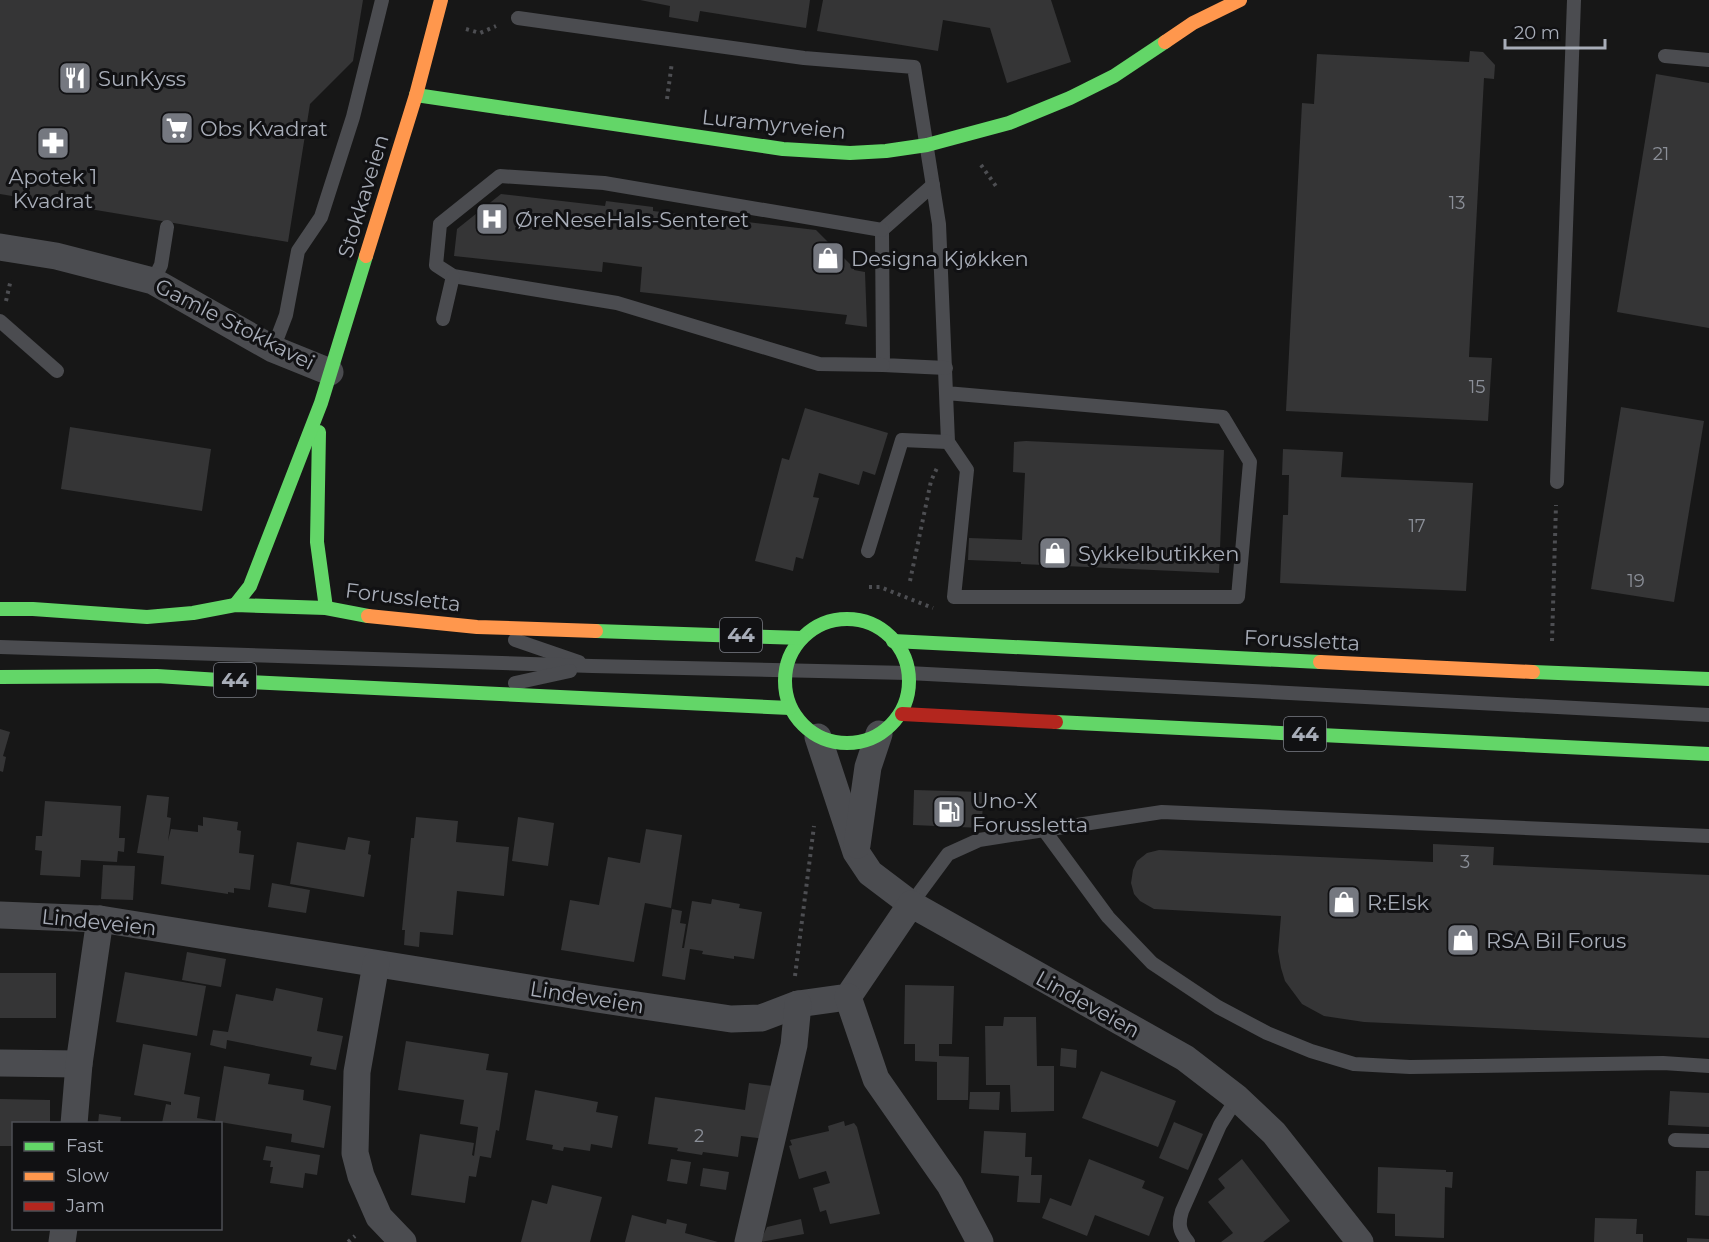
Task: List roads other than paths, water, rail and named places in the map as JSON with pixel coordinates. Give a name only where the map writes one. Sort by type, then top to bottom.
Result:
[{"type":"main road","name":"Stokkaveien","points":[[235,605],[250,586],[321,403],[416,96],[441,0]]},
{"type":"main road","name":"Luramyrveien","points":[[416,96],[783,149],[850,153],[886,151],[927,145],[1009,123],[1070,98],[1114,76],[1193,23],[1240,0]]},
{"type":"main road","name":"Stokkaveien","points":[[321,403],[315,542],[319,579],[326,608]]},
{"type":"main road","name":"Forussletta","points":[[0,609],[147,617],[193,613],[235,605],[326,608],[381,619],[477,627],[802,638]]},
{"type":"main road","points":[[790,708],[801,724],[818,737],[838,743],[859,742],[879,734],[902,714],[908,691],[908,673],[903,656],[887,634],[865,622],[840,619],[816,627],[802,638]]},
{"type":"main road","name":"44","points":[[0,677],[195,676],[251,682],[790,708],[784,690],[785,671],[791,653],[802,638]]},
{"type":"main road","name":"Forussletta","points":[[893,641],[1470,670],[1709,679]]},
{"type":"main road","name":"44","points":[[902,714],[1709,754]]},
{"type":"street","name":"Gamle Stokkavei","points":[[0,247],[56,256],[153,281],[273,349],[330,372]]},
{"type":"street","points":[[856,852],[868,767],[879,734]]},
{"type":"street","name":"Lindeveien","points":[[818,737],[856,852],[870,873],[911,904],[1185,1058],[1238,1098],[1274,1133],[1360,1242]]},
{"type":"street","points":[[911,904],[848,998],[876,1079],[950,1185],[980,1242]]},
{"type":"street","name":"Lindeveien","points":[[0,915],[100,919],[731,1019],[761,1018],[798,1004],[848,998]]},
{"type":"street","points":[[74,1122],[100,919]]},
{"type":"street","points":[[376,964],[357,1072],[355,1154],[361,1176],[379,1217],[403,1242]]},
{"type":"street","points":[[748,1242],[794,1045],[798,1004]]},
{"type":"street","points":[[0,1063],[80,1064]]},
{"type":"lane","points":[[273,349],[286,315],[298,251],[321,217],[353,117],[382,0]]},
{"type":"lane","points":[[1557,482],[1574,0]]},
{"type":"lane","points":[[518,18],[804,58],[914,67],[939,224],[948,442],[967,470],[954,597],[1238,597],[1250,462],[1223,417],[946,393]]},
{"type":"lane","points":[[1665,56],[1709,60]]},
{"type":"lane","points":[[882,230],[604,183],[500,176],[440,224],[436,265],[453,276],[617,303],[819,364],[883,364],[945,368]]},
{"type":"lane","points":[[883,364],[882,230],[933,185]]},
{"type":"lane","points":[[153,281],[161,265],[167,227]]},
{"type":"lane","points":[[444,319],[453,276]]},
{"type":"lane","points":[[0,321],[57,371]]},
{"type":"lane","points":[[868,551],[902,440],[948,442]]},
{"type":"lane","points":[[477,627],[592,666]]},
{"type":"lane","points":[[0,647],[592,666],[908,673],[1709,715]]},
{"type":"lane","points":[[471,692],[592,666]]},
{"type":"lane","points":[[911,904],[948,854],[979,840],[1162,812],[1709,836]]},
{"type":"lane","points":[[1044,830],[1108,917],[1152,963],[1218,1007],[1267,1033],[1311,1051],[1354,1064],[1410,1067],[1663,1063],[1709,1066]]},
{"type":"lane","points":[[1188,1242],[1182,1234],[1179,1222],[1182,1211],[1220,1125],[1238,1098]]},
{"type":"lane","points":[[1674,1140],[1709,1141]]},
{"type":"place","name":"SunKyss","points":[[75,78]]},
{"type":"place","name":"Obs Kvadrat","points":[[177,128]]},
{"type":"place","name":"Apotek 1 Kvadrat","points":[[53,143]]},
{"type":"place","name":"ØreNeseHals-Senteret","points":[[492,219]]},
{"type":"place","name":"Designa Kjøkken","points":[[828,258]]},
{"type":"place","name":"Sykkelbutikken","points":[[1055,553]]},
{"type":"place","name":"Uno-X Forussletta","points":[[949,812]]},
{"type":"place","name":"R:Elsk","points":[[1344,902]]},
{"type":"place","name":"RSA Bil Forus","points":[[1463,940]]}]
